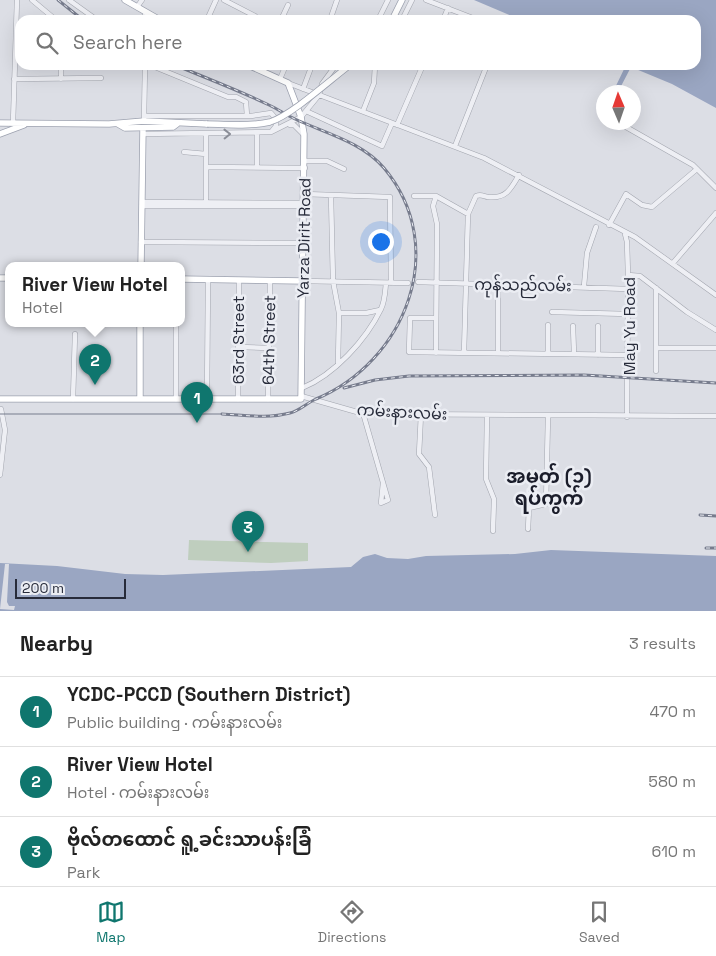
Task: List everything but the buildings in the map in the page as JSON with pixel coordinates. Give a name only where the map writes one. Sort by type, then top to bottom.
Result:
[{"type":"main road","points":[[125,0],[150,15]]},
{"type":"main road","points":[[394,15],[402,0]]},
{"type":"main road","points":[[264,70],[288,83]]},
{"type":"main road","points":[[0,123],[118,124],[125,128],[144,125],[173,128],[177,124],[258,124],[271,121],[289,111],[343,70]]},
{"type":"main road","name":"Yarza Dirit Road","points":[[288,83],[301,117],[304,134],[301,398]]},
{"type":"main road","points":[[0,134],[27,124]]},
{"type":"main road","points":[[141,262],[144,125]]},
{"type":"main road","points":[[185,279],[303,281]]},
{"type":"main road","points":[[140,327],[140,397]]},
{"type":"main road","name":"ကမ်းနားလမ်း","points":[[0,397],[301,398]]},
{"type":"street","points":[[16,0],[16,15]]},
{"type":"street","points":[[32,0],[50,15]]},
{"type":"street","points":[[69,0],[90,15]]},
{"type":"street","points":[[137,7],[142,0]]},
{"type":"street","points":[[209,15],[216,0]]},
{"type":"street","points":[[224,0],[253,15]]},
{"type":"street","points":[[332,15],[338,0]]},
{"type":"street","points":[[380,15],[388,0]]},
{"type":"street","points":[[404,15],[412,0]]},
{"type":"street","points":[[426,0],[466,15]]},
{"type":"street","points":[[283,15],[288,5]]},
{"type":"street","points":[[444,15],[448,8]]},
{"type":"street","points":[[13,123],[15,40]]},
{"type":"street","points":[[61,70],[61,79]]},
{"type":"street","points":[[144,125],[145,70]]},
{"type":"street","points":[[162,70],[228,97],[236,97],[246,102],[248,116]]},
{"type":"street","points":[[280,79],[284,70]]},
{"type":"street","points":[[303,89],[310,70]]},
{"type":"street","points":[[144,125],[206,134],[271,132],[288,125],[306,112],[332,70]]},
{"type":"street","points":[[362,112],[374,83],[375,70]]},
{"type":"street","points":[[306,112],[382,146],[395,124],[421,70]]},
{"type":"street","points":[[455,146],[486,70]]},
{"type":"street","points":[[14,79],[101,78]]},
{"type":"street","points":[[288,83],[455,146],[519,175],[625,234],[635,237],[716,295]]},
{"type":"street","points":[[144,125],[271,113],[276,122],[271,132]]},
{"type":"street","points":[[288,125],[294,125],[304,134]]},
{"type":"street","points":[[633,130],[698,169],[716,188]]},
{"type":"street","points":[[257,133],[257,167]]},
{"type":"street","points":[[206,134],[206,204]]},
{"type":"street","points":[[184,152],[206,154]]},
{"type":"street","points":[[304,161],[327,161],[344,169]]},
{"type":"street","points":[[206,167],[305,168]]},
{"type":"street","points":[[609,224],[626,194],[642,205],[652,206],[698,169]]},
{"type":"street","points":[[464,353],[468,214],[476,196],[495,197],[505,195],[509,193],[519,175]]},
{"type":"street","points":[[302,388],[312,384],[338,363],[366,333],[381,309],[388,283],[390,197],[304,194]]},
{"type":"street","points":[[331,196],[333,282],[339,313],[338,363]]},
{"type":"street","points":[[414,196],[436,196],[468,214]]},
{"type":"street","points":[[436,196],[433,206],[437,224],[436,352]]},
{"type":"street","points":[[142,204],[304,204]]},
{"type":"street","points":[[673,263],[716,213]]},
{"type":"street","points":[[584,286],[587,253],[596,227]]},
{"type":"street","name":"May Yu Road","points":[[625,234],[627,242],[629,355],[627,417]]},
{"type":"street","points":[[141,242],[303,243]]},
{"type":"street","points":[[628,276],[640,276],[688,312],[716,330]]},
{"type":"street","points":[[207,397],[208,280]]},
{"type":"street","name":"63rd Street","points":[[238,280],[238,397]]},
{"type":"street","name":"64th Street","points":[[268,398],[270,281]]},
{"type":"street","points":[[303,281],[408,283]]},
{"type":"street","name":"ကုန်သည်လမ်း","points":[[418,282],[584,286],[628,289]]},
{"type":"street","points":[[498,284],[498,354]]},
{"type":"street","points":[[656,288],[656,371]]},
{"type":"street","points":[[339,313],[366,313],[381,309]]},
{"type":"street","points":[[552,312],[628,314]]},
{"type":"street","points":[[436,318],[410,318],[409,351],[629,355]]},
{"type":"street","points":[[548,326],[548,354]]},
{"type":"street","points":[[573,326],[574,354]]},
{"type":"street","points":[[598,326],[598,355]]},
{"type":"street","points":[[176,327],[176,397]]},
{"type":"street","points":[[73,397],[76,334]]},
{"type":"street","points":[[238,347],[269,348]]},
{"type":"street","points":[[656,348],[716,348]]},
{"type":"street","name":"ကမ်းနားလမ်း","points":[[301,398],[363,414],[716,417]]},
{"type":"street","points":[[0,409],[5,430],[0,475]]},
{"type":"street","points":[[363,414],[383,483]]},
{"type":"street","points":[[421,415],[420,454],[428,463],[431,475],[435,515]]},
{"type":"street","points":[[487,416],[486,479],[494,499],[493,531]]},
{"type":"street","name":"ကမ်းနားလမ်း","points":[[487,416],[627,417]]},
{"type":"street","points":[[528,529],[529,508],[546,504],[548,417]]},
{"type":"green space","points":[[189,540],[308,543],[308,561],[271,563],[188,560]]},
{"type":"water","points":[[474,0],[716,0],[716,108],[672,84],[638,70],[701,70],[701,15],[509,15]]},
{"type":"water","points":[[624,70],[629,70],[622,85],[616,85]]},
{"type":"water","points":[[551,550],[716,556],[716,611],[0,611],[0,563],[57,566],[125,574],[163,575],[351,567],[363,557],[375,554],[387,558],[408,559],[426,556],[515,554]]},
{"type":"pier","points":[[5,564],[9,564],[7,602],[9,606],[15,606],[14,610],[0,609]]},
{"type":"tram line","points":[[0,414],[222,414]]},
{"type":"railway","points":[[58,0],[77,15]]},
{"type":"railway","points":[[187,70],[234,89],[365,151],[384,168],[404,199],[414,233],[415,266],[409,300],[394,331],[374,359],[347,382],[293,412],[264,416],[222,414]]},
{"type":"railway","points":[[344,388],[375,380],[409,376],[584,375],[716,383]]},
{"type":"railway","points":[[700,515],[716,516]]},
{"type":"railway","points":[[706,548],[716,548]]},
{"type":"place","name":"River View Hotel","points":[[95,385]]},
{"type":"place","name":"YCDC-PCCD (Southern District)","points":[[197,423]]},
{"type":"place","name":"ဗိုလ်တထောင် ရူ့ခင်းသာပန်းခြံ","points":[[248,552]]},
{"type":"district","name":"အမှတ် (၁) ရပ်ကွက်","points":[[549,487]]}]
